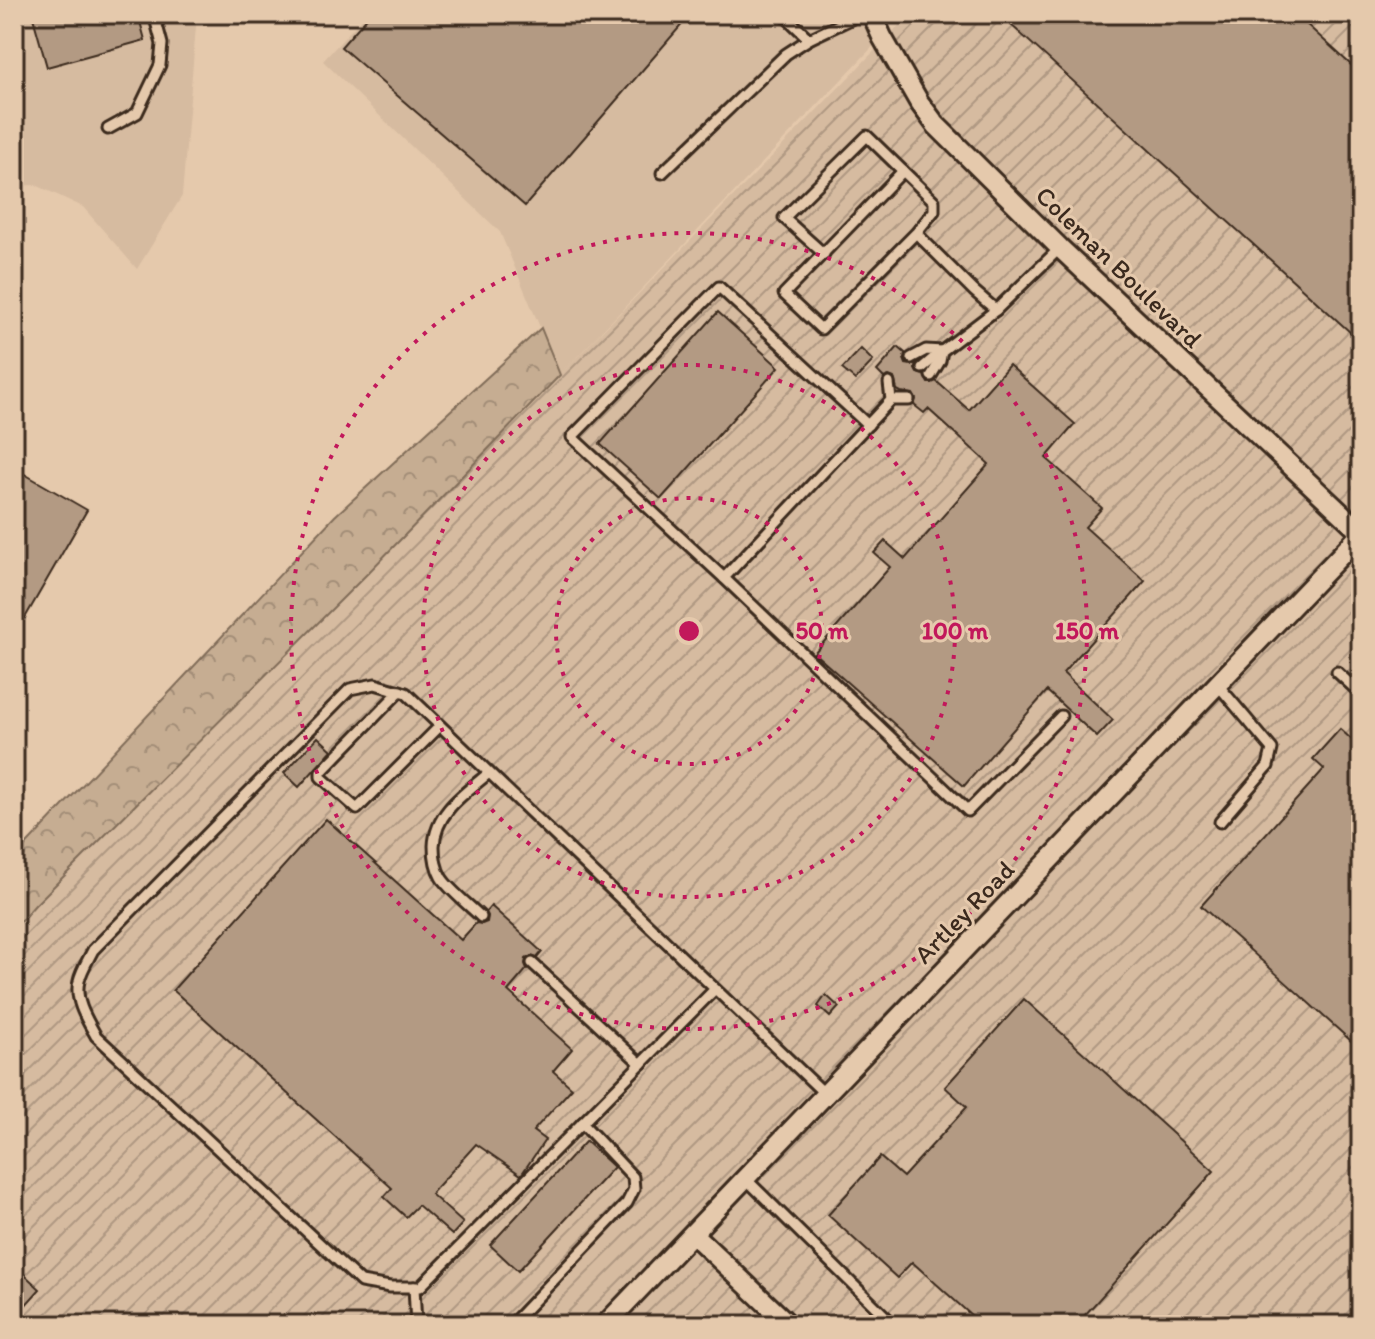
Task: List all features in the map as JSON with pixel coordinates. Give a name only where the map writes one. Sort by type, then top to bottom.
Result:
[{"type":"street","name":"Coleman Boulevard","points":[[872,14],[911,88],[936,125],[1060,248],[1361,533]]},
{"type":"street","name":"Artley Road","points":[[605,1325],[1361,533]]},
{"type":"street","points":[[693,1234],[789,1325]]},
{"type":"lane","points":[[108,129],[137,113],[160,65],[162,44],[154,14]]},
{"type":"lane","points":[[783,14],[809,39]]},
{"type":"lane","points":[[662,173],[786,54],[809,39],[861,14]]},
{"type":"lane","points":[[824,254],[784,218],[867,136],[934,201],[934,211],[821,329],[784,294],[824,254],[903,171]]},
{"type":"lane","points":[[916,233],[996,310]]},
{"type":"lane","points":[[922,368],[996,310],[1060,248]]},
{"type":"lane","points":[[868,425],[719,287],[572,437],[968,811],[1061,716]]},
{"type":"lane","points":[[911,358],[926,350],[942,351]]},
{"type":"lane","points":[[931,376],[942,351]]},
{"type":"lane","points":[[889,383],[891,400]]},
{"type":"lane","points":[[724,578],[899,391]]},
{"type":"lane","points":[[891,400],[909,400]]},
{"type":"lane","points":[[1337,672],[1361,694]]},
{"type":"lane","points":[[715,989],[420,1287],[390,1287],[361,1282],[96,1036],[79,1001],[78,982],[93,950],[350,689],[375,684],[406,693],[826,1095]]},
{"type":"lane","points":[[1218,685],[1272,749],[1268,766],[1220,822]]},
{"type":"lane","points":[[400,691],[321,772],[321,777],[357,809],[440,726]]},
{"type":"lane","points":[[481,917],[441,878],[434,858],[435,837],[439,822],[453,802],[489,773]]},
{"type":"lane","points":[[532,963],[641,1064]]},
{"type":"lane","points":[[511,1325],[627,1203],[634,1189],[633,1177],[582,1123]]},
{"type":"lane","points":[[746,1179],[894,1325]]},
{"type":"lane","points":[[414,1287],[416,1325]]},
{"type":"shaded area","points":[[14,14],[197,14],[182,196],[137,269],[83,207],[36,185],[14,186]]},
{"type":"shaded area","points":[[366,14],[864,14],[882,37],[560,375],[500,232],[323,61]]},
{"type":"shaded area","points":[[910,14],[1361,14],[1361,1325],[14,1325],[14,929],[367,574]]},
{"type":"green space","points":[[541,328],[560,375],[14,929],[14,858],[335,516]]},
{"type":"building","points":[[32,14],[138,14],[145,40],[47,67]]},
{"type":"building","points":[[370,14],[691,14],[525,206],[341,47]]},
{"type":"building","points":[[999,14],[1312,14],[1304,22],[1361,74],[1361,342]]},
{"type":"building","points":[[718,312],[779,367],[661,499],[600,444]]},
{"type":"building","points":[[898,347],[905,353],[906,364],[916,364],[917,373],[924,375],[928,383],[936,381],[969,410],[1009,365],[1075,424],[1046,458],[1102,508],[1085,527],[1145,581],[1063,673],[1113,720],[1097,737],[1047,691],[964,786],[814,653],[890,567],[874,553],[885,541],[905,559],[989,464],[928,409],[924,413],[914,405],[916,399],[913,394],[897,390],[894,378],[884,378],[877,371]]},
{"type":"building","points":[[861,349],[873,361],[855,380],[842,369]]},
{"type":"building","points":[[14,468],[87,510],[14,637]]},
{"type":"building","points":[[1340,729],[1361,748],[1361,1050],[1201,906],[1324,769],[1313,759]]},
{"type":"building","points":[[318,737],[332,750],[299,787],[284,773]]},
{"type":"building","points":[[326,819],[461,940],[476,923],[487,922],[486,912],[491,906],[542,952],[537,958],[531,956],[526,959],[527,969],[508,991],[572,1049],[553,1071],[572,1088],[533,1131],[545,1140],[521,1175],[476,1144],[431,1194],[463,1223],[452,1235],[418,1205],[406,1217],[384,1197],[392,1188],[173,990]]},
{"type":"building","points":[[826,995],[839,1007],[830,1017],[818,1006]]},
{"type":"building","points":[[1024,999],[1214,1171],[1076,1325],[982,1325],[912,1262],[897,1278],[828,1215],[880,1157],[903,1177],[967,1107],[945,1087]]},
{"type":"building","points":[[586,1141],[614,1167],[518,1271],[490,1245]]},
{"type":"building","points":[[14,1265],[40,1289],[14,1318]]}]
